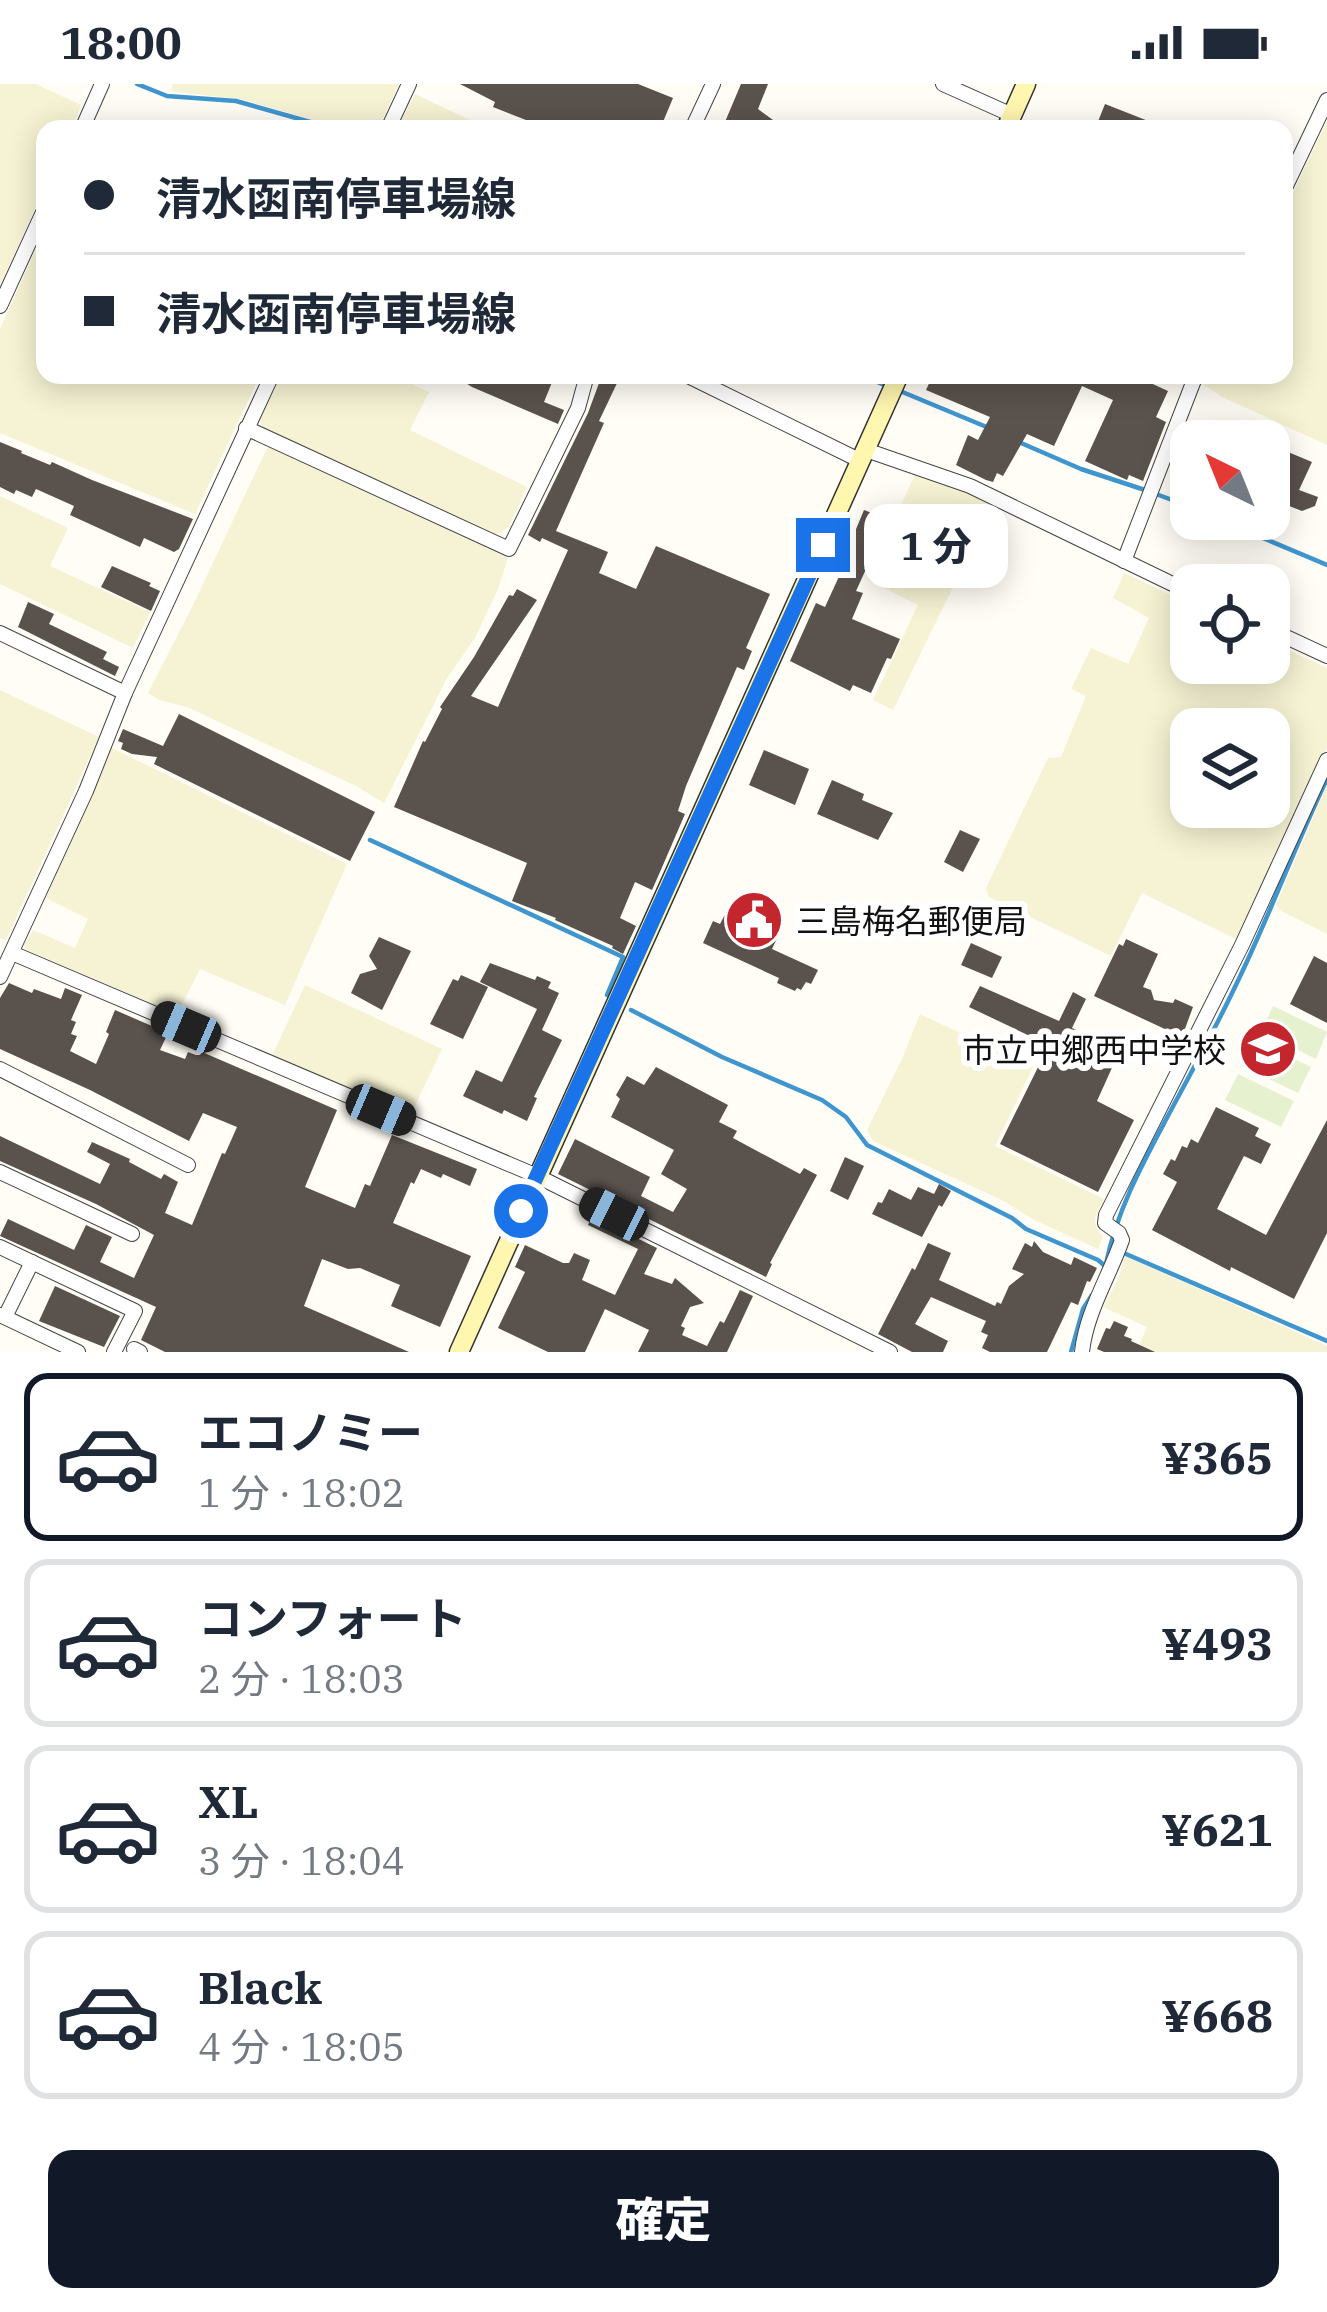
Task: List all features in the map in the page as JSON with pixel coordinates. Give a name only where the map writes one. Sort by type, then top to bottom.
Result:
[{"type":"main road","points":[[1010,120],[1026,84]]},
{"type":"main road","points":[[459,1352],[895,384]]},
{"type":"street","points":[[86,120],[102,84]]},
{"type":"street","points":[[392,120],[409,84]]},
{"type":"street","points":[[696,120],[713,84]]},
{"type":"street","points":[[943,84],[1006,120]]},
{"type":"street","points":[[1293,171],[1327,100]]},
{"type":"street","points":[[0,306],[36,228]]},
{"type":"street","points":[[0,976],[268,384]]},
{"type":"street","points":[[246,428],[509,548],[578,408],[585,384]]},
{"type":"street","points":[[706,384],[864,456],[970,486],[1170,582]]},
{"type":"street","points":[[1124,561],[1193,384]]},
{"type":"street","points":[[0,633],[125,693]]},
{"type":"street","points":[[1290,639],[1327,656]]},
{"type":"street","points":[[1082,1352],[1092,1311],[1122,1240],[1105,1223],[1106,1214],[1242,945],[1327,760]]},
{"type":"street","points":[[12,953],[537,1176],[890,1352]]},
{"type":"street","points":[[0,1069],[188,1165]]},
{"type":"street","points":[[0,1172],[132,1234]]},
{"type":"street","points":[[0,1247],[136,1311],[114,1352]]},
{"type":"street","points":[[32,1262],[2,1316],[78,1352]]},
{"type":"shaded area","points":[[0,84],[36,84],[81,105],[75,120],[36,120],[36,207],[0,285]]},
{"type":"shaded area","points":[[173,84],[399,84],[382,120],[313,120],[241,99],[171,90]]},
{"type":"shaded area","points":[[415,94],[470,120],[402,120]]},
{"type":"shaded area","points":[[1327,121],[1327,445],[1290,428],[1290,420],[1272,420],[1203,384],[1293,384],[1293,193]]},
{"type":"shaded area","points":[[36,249],[36,384],[256,384],[195,514],[0,433],[0,329]]},
{"type":"shaded area","points":[[274,384],[412,384],[429,392],[410,430],[527,487],[509,526],[493,534],[264,429],[259,419]]},
{"type":"shaded area","points":[[268,446],[508,558],[475,638],[447,678],[384,803],[187,707],[148,693]]},
{"type":"shaded area","points":[[915,474],[967,491],[991,509],[893,710],[873,700],[918,605],[868,580]]},
{"type":"shaded area","points":[[0,496],[68,528],[50,566],[150,612],[133,648],[0,584]]},
{"type":"shaded area","points":[[1124,573],[1170,594],[1170,684],[1290,684],[1290,651],[1327,668],[1327,748],[1290,828],[1290,708],[1170,708],[1170,828],[1290,828],[1238,940],[1142,893],[1111,956],[989,897],[986,888],[1048,758],[1061,757],[1086,696],[1071,689],[1091,648],[1128,664],[1149,618],[1113,598]]},
{"type":"shaded area","points":[[0,690],[99,737],[6,940],[0,938]]},
{"type":"shaded area","points":[[110,747],[347,864],[285,1005],[200,969],[177,1014],[28,951],[24,945],[33,930],[75,948],[88,919],[46,898]]},
{"type":"shaded area","points":[[1327,785],[1327,934],[1276,905]]},
{"type":"shaded area","points":[[305,985],[442,1049],[410,1116],[272,1056]]},
{"type":"shaded area","points":[[920,1014],[1033,1067],[995,1146],[1104,1199],[1095,1218],[1103,1237],[1098,1249],[873,1141],[867,1130]]},
{"type":"shaded area","points":[[1125,1256],[1327,1346],[1327,1352],[1136,1352],[1147,1327],[1103,1307]]},
{"type":"green space","points":[[1273,1006],[1327,1032],[1316,1059],[1261,1032]]},
{"type":"green space","points":[[1255,1040],[1311,1067],[1298,1093],[1242,1066]]},
{"type":"green space","points":[[1238,1074],[1294,1101],[1281,1127],[1225,1100]]},
{"type":"building","points":[[460,84],[638,84],[673,98],[664,120],[526,120],[493,107],[495,102]]},
{"type":"building","points":[[741,84],[768,84],[758,109],[773,120],[726,120]]},
{"type":"building","points":[[1105,104],[1146,120],[1099,120]]},
{"type":"building","points":[[467,384],[551,384],[544,402],[564,410],[558,424]]},
{"type":"building","points":[[599,384],[617,384],[556,531],[608,552],[599,573],[636,589],[656,546],[770,594],[746,648],[752,651],[744,670],[737,667],[686,786],[678,811],[685,814],[652,890],[635,882],[620,918],[636,926],[623,954],[556,918],[512,901],[527,863],[394,807],[440,707],[517,589],[537,600],[471,696],[498,707],[568,550],[528,535]]},
{"type":"building","points":[[929,384],[1153,384],[1168,391],[1156,417],[1166,422],[1143,481],[1129,475],[1127,480],[1085,461],[1113,400],[1082,386],[1054,446],[1027,434],[1003,476],[997,473],[993,482],[956,465],[968,435],[978,440],[990,417],[926,390]]},
{"type":"building","points":[[0,442],[193,519],[179,549],[174,552],[144,538],[140,547],[70,515],[74,506],[36,489],[32,497],[0,487]]},
{"type":"building","points":[[1290,453],[1312,462],[1299,490],[1318,497],[1315,506],[1302,511],[1290,506]]},
{"type":"building","points":[[864,510],[893,521],[887,533],[883,532],[856,591],[863,593],[852,619],[900,639],[871,693],[853,685],[850,691],[790,661],[816,603],[825,607],[842,570],[838,561]]},
{"type":"building","points":[[112,566],[160,591],[151,611],[101,587]]},
{"type":"building","points":[[28,602],[54,614],[49,624],[107,652],[103,659],[119,667],[115,676],[18,627]]},
{"type":"building","points":[[179,714],[375,812],[350,861],[154,764],[157,757],[121,749],[123,743],[118,741],[123,729],[163,746]]},
{"type":"building","points":[[764,750],[809,769],[795,805],[749,785]]},
{"type":"building","points":[[832,780],[893,813],[878,840],[817,814]]},
{"type":"building","points":[[960,830],[980,839],[963,872],[944,862]]},
{"type":"building","points":[[732,901],[783,926],[772,949],[818,970],[811,984],[806,982],[795,991],[777,983],[779,978],[703,943],[713,921],[720,924]]},
{"type":"building","points":[[379,937],[411,951],[382,1010],[351,993],[360,974],[377,969],[369,956]]},
{"type":"building","points":[[1126,939],[1158,954],[1143,987],[1151,990],[1154,1000],[1173,1003],[1175,999],[1193,1007],[1182,1037],[1094,996],[1119,944],[1123,946]]},
{"type":"building","points":[[971,943],[1002,957],[992,978],[961,965]]},
{"type":"building","points":[[1314,956],[1327,963],[1327,1023],[1290,1004]]},
{"type":"building","points":[[490,963],[551,982],[548,988],[559,993],[542,1030],[562,1040],[527,1121],[463,1096],[476,1070],[502,1082],[537,1009],[480,982]]},
{"type":"building","points":[[461,975],[488,987],[463,1039],[430,1024],[453,979],[458,981]]},
{"type":"building","points":[[9,983],[61,999],[65,988],[82,995],[71,1020],[76,1022],[71,1034],[77,1036],[70,1051],[96,1064],[115,1010],[168,1033],[160,1050],[185,1059],[188,1052],[202,1052],[337,1110],[305,1187],[355,1208],[392,1135],[477,1169],[470,1186],[421,1169],[393,1223],[471,1256],[440,1327],[391,1306],[400,1285],[322,1259],[304,1306],[409,1352],[165,1352],[141,1340],[156,1307],[0,1236],[8,1219],[74,1250],[86,1225],[112,1237],[100,1262],[134,1278],[154,1235],[0,1161],[0,1136],[100,1184],[110,1164],[87,1152],[92,1142],[161,1179],[164,1174],[178,1182],[165,1213],[192,1225],[237,1127],[203,1113],[189,1141],[0,1049],[0,998]]},
{"type":"building","points":[[980,986],[1059,1021],[1073,992],[1086,999],[1072,1028],[1120,1050],[1097,1101],[1134,1120],[1098,1192],[1000,1144],[1046,1051],[1029,1042],[1032,1037],[969,1007]]},
{"type":"building","points":[[656,1067],[728,1105],[719,1122],[737,1131],[733,1138],[800,1174],[804,1168],[817,1175],[766,1277],[558,1174],[575,1139],[650,1177],[641,1196],[673,1212],[687,1189],[661,1174],[674,1150],[611,1117],[627,1076],[644,1085]]},
{"type":"building","points":[[1216,1107],[1259,1128],[1255,1136],[1271,1144],[1261,1164],[1244,1156],[1217,1209],[1266,1235],[1327,1120],[1327,1233],[1294,1299],[1152,1230],[1177,1182],[1163,1174],[1182,1146],[1187,1148],[1191,1139],[1198,1143]]},
{"type":"building","points":[[845,1157],[864,1166],[848,1200],[830,1191]]},
{"type":"building","points":[[939,1184],[951,1191],[922,1237],[872,1214],[889,1189],[911,1200],[918,1187],[934,1194]]},
{"type":"building","points":[[592,1216],[657,1248],[644,1274],[672,1284],[675,1278],[704,1303],[690,1307],[682,1335],[707,1346],[740,1290],[753,1296],[727,1352],[638,1352],[649,1330],[605,1309],[585,1352],[548,1352],[498,1328],[525,1272],[515,1267],[525,1245],[563,1263],[569,1263],[574,1253],[590,1260],[582,1280],[615,1295],[638,1249],[588,1225]]},
{"type":"building","points":[[1034,1241],[1043,1252],[1071,1265],[1074,1257],[1097,1268],[1078,1305],[1071,1302],[1047,1352],[990,1352],[982,1348],[988,1335],[981,1332],[986,1321],[931,1297],[915,1324],[948,1341],[943,1352],[912,1352],[878,1334],[928,1243],[951,1253],[939,1280],[995,1306],[1024,1274],[1012,1269],[1025,1243],[1032,1247]]},
{"type":"building","points":[[55,1286],[120,1316],[104,1347],[39,1321]]},
{"type":"building","points":[[1114,1321],[1128,1327],[1124,1336],[1155,1352],[1097,1349]]},
{"type":"waterway","points":[[137,84],[167,96],[236,101],[303,120]]},
{"type":"waterway","points":[[882,384],[889,387]]},
{"type":"waterway","points":[[900,391],[989,428]]},
{"type":"waterway","points":[[1021,443],[1145,490]]},
{"type":"waterway","points":[[1156,494],[1170,499]]},
{"type":"waterway","points":[[1268,540],[1327,565]]},
{"type":"waterway","points":[[1106,1264],[1132,1186],[1234,989],[1327,779]]},
{"type":"waterway","points":[[370,840],[623,957],[607,995]]},
{"type":"waterway","points":[[631,1010],[722,1057],[822,1100],[846,1117],[867,1145],[1105,1266]]},
{"type":"waterway","points":[[1126,1254],[1327,1341]]},
{"type":"waterway","points":[[1071,1352],[1083,1309],[1092,1295]]},
{"type":"place","name":"三島梅名郵便局","points":[[754,920]]},
{"type":"place","name":"市立中郷西中学校","points":[[1268,1049]]},
{"type":"route","points":[[521,1211],[823,545]]}]
